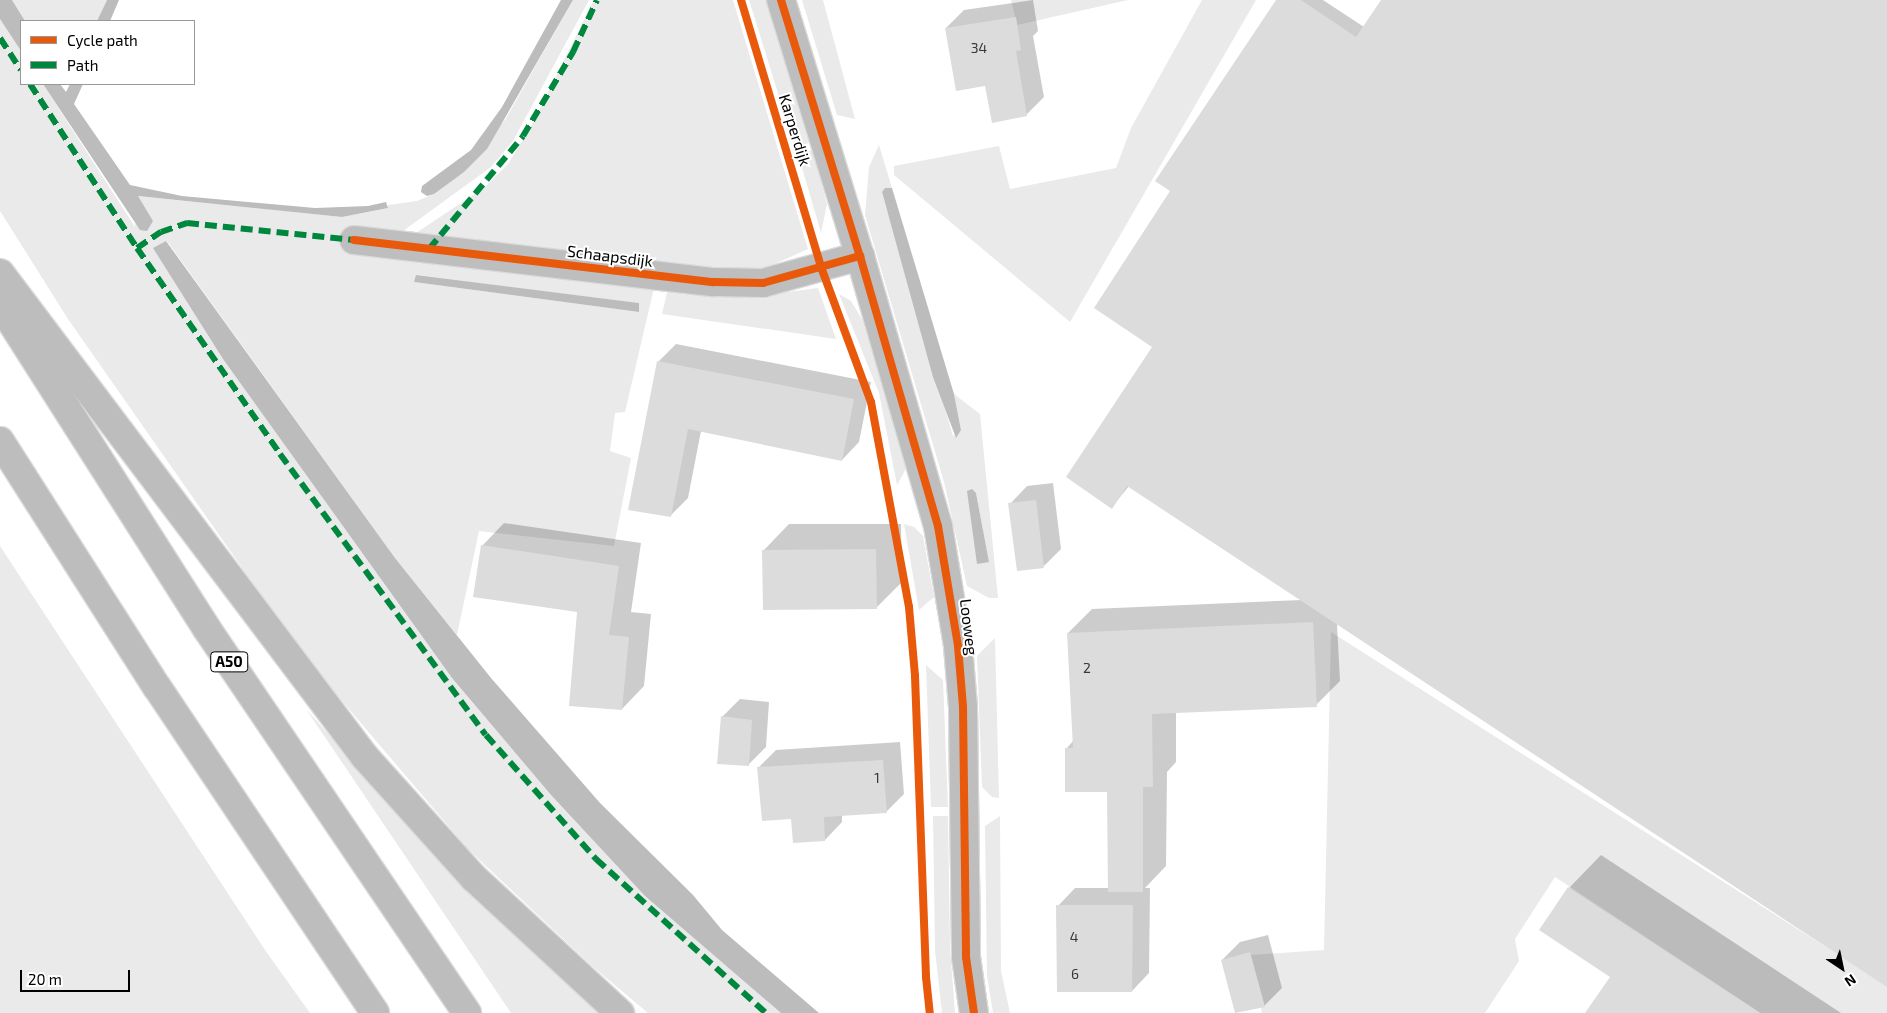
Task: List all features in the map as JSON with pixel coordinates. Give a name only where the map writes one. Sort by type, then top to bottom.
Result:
[{"type":"highway","points":[[0,273],[365,757],[474,878],[620,1013]]},
{"type":"highway","name":"A50","points":[[0,304],[206,629],[467,1013]]},
{"type":"highway","points":[[0,441],[156,688],[375,1013]]},
{"type":"street","name":"Karperdijk","points":[[781,0],[860,256]]},
{"type":"street","name":"Schaapsdijk","points":[[354,240],[714,282],[763,282],[860,256]]},
{"type":"street","name":"Looweg","points":[[860,256],[929,490],[950,586],[962,707],[966,956],[974,1013]]},
{"type":"shaded area","points":[[0,0],[12,0],[24,20],[20,20],[20,49],[0,19]]},
{"type":"shaded area","points":[[12,0],[107,0],[97,20],[24,20]]},
{"type":"shaded area","points":[[107,0],[119,0],[110,20],[97,20]]},
{"type":"shaded area","points":[[561,0],[573,0],[487,149],[464,172],[434,194],[427,196],[421,192],[422,186],[471,150],[502,107]]},
{"type":"shaded area","points":[[573,0],[589,0],[513,141],[491,167],[403,231],[351,227],[349,251],[654,288],[625,412],[615,413],[610,451],[631,458],[614,546],[479,531],[457,635],[395,558],[167,241],[154,248],[223,359],[452,678],[551,795],[645,896],[781,1013],[648,1013],[592,966],[468,849],[303,655],[68,319],[0,211],[0,19],[20,49],[20,85],[44,85],[135,227],[137,196],[342,217],[388,208],[388,205],[417,201],[434,194],[505,120]],"holes":[[[417,275],[639,303],[639,312],[414,282]]]},
{"type":"shaded area","points":[[594,0],[733,0],[808,249],[761,270],[730,272],[416,233],[485,187],[508,164],[529,130]]},
{"type":"shaded area","points":[[749,0],[766,0],[809,143],[795,148]]},
{"type":"shaded area","points":[[802,0],[823,0],[855,119],[837,115]]},
{"type":"shaded area","points":[[1011,0],[1128,0],[1017,25]]},
{"type":"shaded area","points":[[1202,0],[1256,0],[1070,322],[894,175],[894,166],[999,146],[1010,189],[1116,168],[1131,128]]},
{"type":"shaded area","points":[[44,85],[61,85],[66,92],[70,85],[83,85],[74,104],[130,185],[182,196],[315,208],[368,206],[386,202],[388,208],[342,217],[138,196],[153,221],[147,231],[140,230]]},
{"type":"shaded area","points":[[879,145],[892,188],[885,188],[882,193],[953,436],[961,430],[954,394],[980,414],[998,598],[989,598],[967,586],[944,482],[865,215],[869,167]],"holes":[[[971,489],[976,493],[989,562]]]},
{"type":"shaded area","points":[[812,150],[827,204],[821,233],[798,154]]},
{"type":"shaded area","points":[[885,188],[892,188],[954,394],[961,430],[956,438],[933,377],[882,192]]},
{"type":"shaded area","points":[[166,241],[395,558],[491,678],[600,803],[693,895],[722,930],[819,1013],[781,1013],[645,896],[551,795],[452,678],[223,359],[153,248]]},
{"type":"shaded area","points":[[416,275],[639,303],[639,312],[414,282]]},
{"type":"shaded area","points":[[668,288],[748,297],[818,288],[836,339],[662,314]]},
{"type":"shaded area","points":[[839,294],[851,301],[862,319],[907,467],[897,485],[879,393]]},
{"type":"shaded area","points":[[972,489],[976,493],[989,562],[977,564],[967,491]]},
{"type":"shaded area","points":[[904,524],[914,527],[923,536],[934,597],[919,610]]},
{"type":"shaded area","points":[[0,546],[265,950],[310,1013],[0,1013]]},
{"type":"shaded area","points":[[1331,632],[1887,986],[1887,1013],[1761,1013],[1555,877],[1515,939],[1519,961],[1485,1013],[1262,1013],[1250,955],[1324,950]]},
{"type":"shaded area","points":[[995,638],[999,798],[992,797],[982,787],[977,656]]},
{"type":"shaded area","points":[[926,665],[943,680],[948,807],[931,807]]},
{"type":"shaded area","points":[[306,709],[457,877],[604,1013],[511,1013]]},
{"type":"shaded area","points":[[933,816],[948,816],[950,947],[955,1013],[942,1013],[935,950]]},
{"type":"shaded area","points":[[1000,816],[1001,971],[1010,1013],[993,1013],[987,976],[985,826]]},
{"type":"building","points":[[1276,0],[1301,0],[1356,37],[1381,0],[1887,0],[1887,987],[1127,486],[1112,509],[1066,477],[1152,347],[1094,308],[1170,191],[1155,181]]},
{"type":"building","points":[[1016,17],[1021,50],[1016,51],[1027,116],[992,123],[985,86],[956,91],[945,28]]},
{"type":"building","points":[[657,361],[854,399],[842,461],[688,429],[671,517],[628,510]]},
{"type":"building","points":[[1036,500],[1044,568],[1017,571],[1008,503]]},
{"type":"building","points":[[481,545],[619,566],[609,635],[629,637],[622,710],[569,706],[577,612],[473,597]]},
{"type":"building","points":[[876,549],[877,609],[763,610],[762,550]]},
{"type":"building","points":[[1313,622],[1317,707],[1152,714],[1153,787],[1143,787],[1143,892],[1108,892],[1107,792],[1065,792],[1065,748],[1073,748],[1067,633]]},
{"type":"building","points":[[721,716],[752,720],[749,766],[717,764]]},
{"type":"building","points":[[883,760],[887,813],[824,817],[825,841],[793,843],[791,819],[762,821],[757,767]]},
{"type":"building","points":[[1568,887],[1760,1013],[1585,1013],[1610,977],[1539,930]]},
{"type":"building","points":[[1056,905],[1133,905],[1132,992],[1057,992]]},
{"type":"building","points":[[1250,952],[1265,1007],[1235,1013],[1221,960]]},
{"type":"marked path","points":[[429,249],[523,136],[573,52],[597,0]]},
{"type":"marked path","points":[[0,38],[20,68]]},
{"type":"marked path","points":[[31,85],[137,248],[280,454],[486,735],[596,859],[766,1013]]},
{"type":"marked path","points":[[137,248],[161,232],[187,223],[354,240]]},
{"type":"cycle path","points":[[741,0],[821,267],[871,402],[909,607],[915,676],[926,977],[930,1013]]},
{"type":"cycle path","points":[[781,0],[860,256],[938,526],[958,646],[963,707],[966,957],[974,1013]]},
{"type":"cycle path","points":[[354,240],[714,282],[763,283],[860,256]]}]
